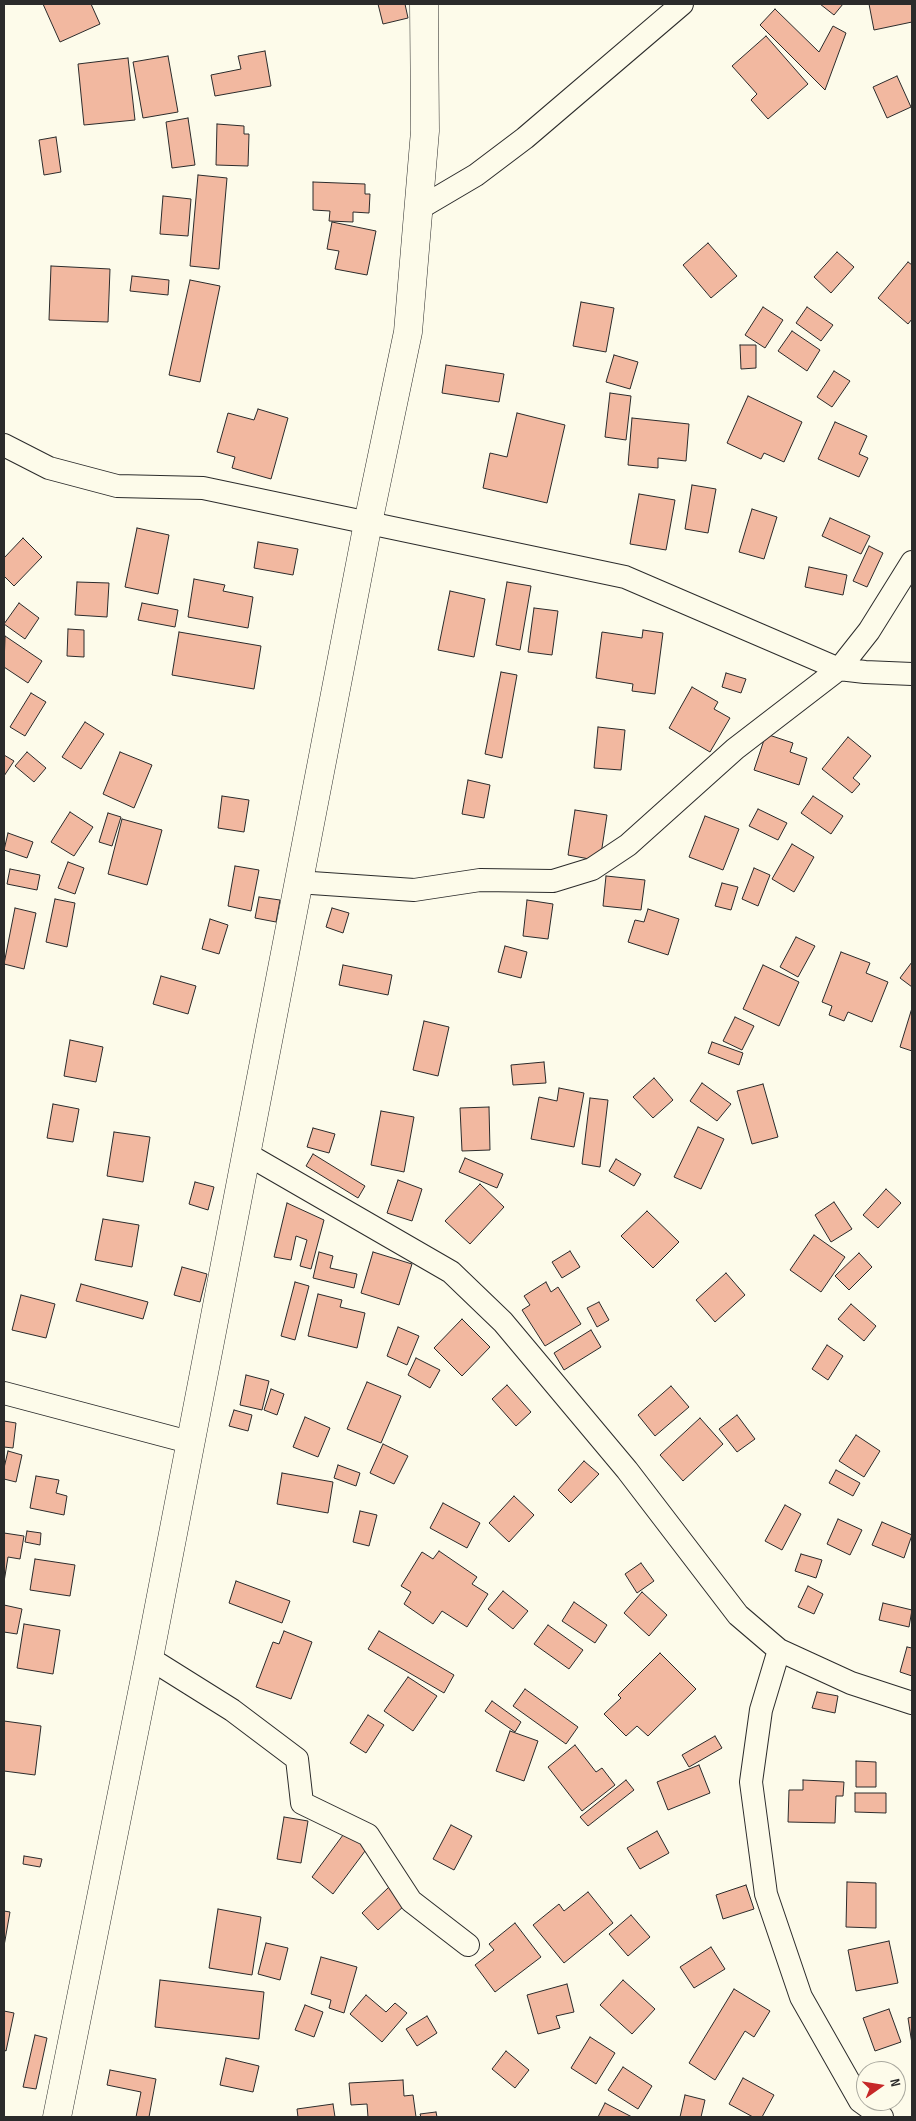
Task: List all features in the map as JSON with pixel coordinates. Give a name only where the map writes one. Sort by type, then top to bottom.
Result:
[{"type":"street","points":[[57,2117],[149,1658],[297,882],[408,332],[420,208],[425,131],[424,4]]},
{"type":"street","points":[[420,208],[476,175],[525,138],[682,4]]},
{"type":"street","points":[[4,445],[49,468],[117,486],[203,488],[625,576],[839,669],[912,674]]},
{"type":"street","points":[[297,882],[414,890],[480,880],[553,882],[592,869],[628,846],[735,749],[839,669],[869,631],[912,562]]},
{"type":"street","points":[[245,1153],[451,1272],[509,1329],[627,1470],[738,1615],[779,1650],[851,1683],[912,1703]]},
{"type":"street","points":[[4,1393],[189,1442]]},
{"type":"street","points":[[779,1650],[761,1710],[751,1782],[766,1894],[801,1997],[860,2101],[882,2117]]},
{"type":"street","points":[[149,1658],[232,1710],[297,1760],[302,1803],[368,1835],[398,1884],[411,1900],[468,1945]]},
{"type":"building","points":[[43,4],[91,4],[100,24],[60,42]]},
{"type":"building","points":[[378,4],[405,4],[408,18],[383,24]]},
{"type":"building","points":[[820,4],[843,4],[834,15]]},
{"type":"building","points":[[869,4],[912,4],[912,22],[874,30]]},
{"type":"building","points":[[775,9],[819,52],[833,26],[846,33],[825,90],[760,25]]},
{"type":"building","points":[[766,36],[808,84],[768,119],[751,100],[757,94],[732,66]]},
{"type":"building","points":[[265,51],[271,86],[215,96],[211,75],[241,69],[238,56]]},
{"type":"building","points":[[168,56],[178,112],[143,118],[133,62]]},
{"type":"building","points":[[128,58],[135,120],[84,125],[78,64]]},
{"type":"building","points":[[897,76],[911,107],[887,118],[873,87]]},
{"type":"building","points":[[188,118],[195,165],[172,168],[166,122]]},
{"type":"building","points":[[217,124],[244,126],[244,134],[249,134],[248,166],[216,165]]},
{"type":"building","points":[[56,137],[61,172],[44,175],[39,140]]},
{"type":"building","points":[[198,175],[227,178],[219,269],[190,266]]},
{"type":"building","points":[[313,182],[365,184],[365,194],[370,194],[369,213],[353,212],[353,222],[329,221],[330,211],[313,210]]},
{"type":"building","points":[[163,196],[191,199],[188,236],[160,234]]},
{"type":"building","points":[[332,222],[376,231],[367,275],[335,269],[339,251],[327,249]]},
{"type":"building","points":[[708,243],[737,276],[711,298],[683,265]]},
{"type":"building","points":[[837,252],[854,267],[831,293],[814,277]]},
{"type":"building","points":[[908,262],[912,265],[912,319],[908,324],[878,298]]},
{"type":"building","points":[[51,266],[110,269],[108,322],[49,320]]},
{"type":"building","points":[[132,276],[169,280],[168,295],[130,291]]},
{"type":"building","points":[[190,280],[220,286],[200,382],[169,375]]},
{"type":"building","points":[[581,302],[614,308],[606,352],[573,346]]},
{"type":"building","points":[[763,307],[783,320],[765,348],[745,335]]},
{"type":"building","points":[[807,307],[833,325],[821,341],[796,323]]},
{"type":"building","points":[[792,331],[820,350],[807,371],[778,351]]},
{"type":"building","points":[[740,345],[756,345],[756,368],[741,369]]},
{"type":"building","points":[[614,355],[638,362],[630,389],[606,382]]},
{"type":"building","points":[[446,365],[504,374],[499,402],[442,393]]},
{"type":"building","points":[[834,371],[850,381],[832,407],[817,397]]},
{"type":"building","points":[[610,393],[631,396],[626,440],[605,437]]},
{"type":"building","points":[[748,396],[802,422],[784,462],[764,453],[761,459],[727,443]]},
{"type":"building","points":[[258,409],[288,418],[271,479],[232,468],[235,457],[217,452],[228,413],[254,420]]},
{"type":"building","points":[[517,413],[565,425],[547,503],[483,488],[490,453],[507,457]]},
{"type":"building","points":[[632,418],[689,424],[686,461],[658,458],[658,468],[628,465]]},
{"type":"building","points":[[835,422],[867,436],[859,454],[868,458],[859,477],[818,459]]},
{"type":"building","points":[[692,485],[716,489],[708,533],[685,529]]},
{"type":"building","points":[[639,494],[675,500],[666,550],[630,544]]},
{"type":"building","points":[[752,509],[777,517],[764,559],[739,552]]},
{"type":"building","points":[[830,518],[870,536],[861,554],[822,536]]},
{"type":"building","points":[[137,528],[169,535],[158,594],[125,587]]},
{"type":"building","points":[[23,538],[42,557],[14,586],[4,576],[4,558]]},
{"type":"building","points":[[258,542],[298,549],[293,575],[254,568]]},
{"type":"building","points":[[869,546],[883,553],[867,587],[853,581]]},
{"type":"building","points":[[809,567],[847,575],[843,595],[805,587]]},
{"type":"building","points":[[194,579],[225,585],[223,591],[253,597],[248,628],[188,617]]},
{"type":"building","points":[[77,582],[109,583],[107,617],[75,615]]},
{"type":"building","points":[[507,582],[531,586],[520,650],[496,645]]},
{"type":"building","points":[[450,591],[485,599],[474,657],[438,650]]},
{"type":"building","points":[[19,603],[39,618],[25,639],[4,624]]},
{"type":"building","points":[[142,603],[178,610],[175,627],[138,620]]},
{"type":"building","points":[[534,608],[558,611],[552,655],[528,652]]},
{"type":"building","points":[[68,629],[84,630],[84,657],[67,656]]},
{"type":"building","points":[[643,630],[663,633],[655,694],[632,691],[633,684],[596,678],[602,632],[642,638]]},
{"type":"building","points":[[179,632],[261,646],[254,689],[172,675]]},
{"type":"building","points":[[5,636],[42,661],[28,683],[4,667]]},
{"type":"building","points":[[501,672],[517,675],[502,758],[485,754]]},
{"type":"building","points":[[726,673],[746,679],[741,693],[722,687]]},
{"type":"building","points":[[692,687],[718,702],[714,709],[730,718],[710,752],[669,728]]},
{"type":"building","points":[[31,693],[46,702],[25,736],[10,727]]},
{"type":"building","points":[[85,722],[104,734],[81,769],[62,757]]},
{"type":"building","points":[[598,727],[625,730],[621,770],[594,768]]},
{"type":"building","points":[[766,734],[793,743],[790,752],[807,758],[799,785],[754,770]]},
{"type":"building","points":[[848,737],[871,756],[853,778],[860,784],[852,793],[822,769]]},
{"type":"building","points":[[27,752],[46,768],[34,782],[15,766]]},
{"type":"building","points":[[120,752],[152,765],[134,808],[103,794]]},
{"type":"building","points":[[4,755],[14,761],[4,776]]},
{"type":"building","points":[[468,780],[490,785],[484,818],[462,814]]},
{"type":"building","points":[[222,796],[249,800],[244,832],[218,828]]},
{"type":"building","points":[[813,796],[843,816],[831,834],[801,813]]},
{"type":"building","points":[[758,809],[787,823],[778,840],[749,826]]},
{"type":"building","points":[[575,810],[607,815],[600,861],[568,855]]},
{"type":"building","points":[[70,812],[93,827],[74,856],[51,842]]},
{"type":"building","points":[[108,813],[121,817],[112,846],[99,842]]},
{"type":"building","points":[[705,816],[739,829],[723,870],[689,857]]},
{"type":"building","points":[[122,819],[162,830],[147,885],[108,874]]},
{"type":"building","points":[[8,833],[33,842],[27,858],[4,850]]},
{"type":"building","points":[[792,844],[814,857],[794,892],[772,879]]},
{"type":"building","points":[[68,862],[84,868],[75,894],[58,888]]},
{"type":"building","points":[[235,866],[259,870],[251,911],[228,906]]},
{"type":"building","points":[[754,868],[770,875],[758,906],[742,899]]},
{"type":"building","points":[[10,869],[40,875],[37,890],[7,884]]},
{"type":"building","points":[[606,876],[645,880],[641,910],[603,906]]},
{"type":"building","points":[[722,883],[738,887],[731,910],[715,906]]},
{"type":"building","points":[[259,897],[280,900],[276,922],[255,918]]},
{"type":"building","points":[[55,899],[75,903],[67,947],[46,942]]},
{"type":"building","points":[[527,900],[553,904],[548,939],[523,936]]},
{"type":"building","points":[[15,908],[36,913],[24,969],[4,964]]},
{"type":"building","points":[[332,908],[349,913],[343,933],[326,927]]},
{"type":"building","points":[[648,909],[679,919],[668,955],[628,942],[635,920],[644,922]]},
{"type":"building","points":[[210,919],[228,925],[219,954],[202,949]]},
{"type":"building","points":[[796,937],[815,946],[798,977],[780,967]]},
{"type":"building","points":[[505,946],[527,952],[521,978],[498,972]]},
{"type":"building","points":[[841,952],[870,963],[866,973],[888,982],[872,1022],[848,1012],[844,1021],[829,1015],[832,1006],[822,1002]]},
{"type":"building","points":[[912,962],[912,987],[900,978]]},
{"type":"building","points":[[343,965],[392,975],[388,995],[339,985]]},
{"type":"building","points":[[763,965],[799,982],[779,1026],[743,1009]]},
{"type":"building","points":[[161,976],[196,986],[188,1014],[153,1004]]},
{"type":"building","points":[[912,1008],[912,1051],[900,1047]]},
{"type":"building","points":[[735,1017],[754,1026],[742,1050],[723,1041]]},
{"type":"building","points":[[424,1021],[449,1027],[438,1076],[413,1070]]},
{"type":"building","points":[[70,1040],[103,1047],[96,1082],[64,1076]]},
{"type":"building","points":[[712,1042],[743,1053],[739,1065],[708,1053]]},
{"type":"building","points":[[544,1062],[546,1083],[513,1085],[511,1065]]},
{"type":"building","points":[[654,1078],[673,1100],[653,1118],[633,1097]]},
{"type":"building","points":[[702,1083],[731,1104],[717,1121],[690,1101]]},
{"type":"building","points":[[763,1084],[778,1137],[752,1144],[737,1091]]},
{"type":"building","points":[[559,1088],[584,1093],[574,1147],[531,1139],[539,1097],[557,1101]]},
{"type":"building","points":[[590,1098],[608,1100],[600,1167],[582,1164]]},
{"type":"building","points":[[53,1104],[79,1109],[73,1142],[47,1138]]},
{"type":"building","points":[[489,1107],[490,1150],[462,1151],[460,1108]]},
{"type":"building","points":[[381,1111],[414,1117],[404,1172],[371,1165]]},
{"type":"building","points":[[698,1127],[724,1139],[701,1189],[674,1177]]},
{"type":"building","points":[[313,1128],[335,1134],[329,1153],[307,1147]]},
{"type":"building","points":[[114,1132],[150,1137],[143,1182],[107,1176]]},
{"type":"building","points":[[313,1154],[365,1186],[358,1198],[306,1166]]},
{"type":"building","points":[[465,1158],[503,1174],[497,1188],[459,1172]]},
{"type":"building","points":[[616,1159],[641,1174],[634,1186],[609,1171]]},
{"type":"building","points":[[398,1180],[422,1189],[412,1221],[387,1213]]},
{"type":"building","points":[[195,1182],[214,1187],[208,1210],[189,1204]]},
{"type":"building","points":[[480,1184],[504,1207],[470,1244],[445,1221]]},
{"type":"building","points":[[886,1189],[901,1203],[878,1228],[863,1215]]},
{"type":"building","points":[[834,1202],[852,1229],[831,1242],[815,1215]]},
{"type":"building","points":[[287,1203],[324,1220],[311,1269],[300,1266],[307,1240],[296,1236],[291,1260],[274,1257]]},
{"type":"building","points":[[647,1211],[679,1242],[653,1268],[621,1236]]},
{"type":"building","points":[[103,1219],[139,1225],[132,1267],[95,1260]]},
{"type":"building","points":[[814,1235],[845,1257],[821,1292],[790,1270]]},
{"type":"building","points":[[570,1251],[580,1267],[562,1278],[552,1262]]},
{"type":"building","points":[[319,1252],[333,1256],[330,1268],[357,1274],[354,1288],[313,1278]]},
{"type":"building","points":[[373,1252],[412,1264],[399,1305],[361,1293]]},
{"type":"building","points":[[859,1253],[872,1267],[849,1290],[835,1276]]},
{"type":"building","points":[[182,1267],[207,1274],[200,1302],[174,1295]]},
{"type":"building","points":[[726,1273],[745,1295],[715,1322],[696,1300]]},
{"type":"building","points":[[295,1282],[309,1286],[295,1340],[281,1336]]},
{"type":"building","points":[[546,1282],[551,1292],[558,1287],[581,1324],[545,1346],[522,1310],[530,1305],[524,1296]]},
{"type":"building","points":[[81,1284],[148,1302],[143,1319],[76,1301]]},
{"type":"building","points":[[318,1294],[342,1300],[340,1307],[365,1313],[357,1348],[308,1336]]},
{"type":"building","points":[[21,1295],[55,1304],[46,1338],[12,1330]]},
{"type":"building","points":[[599,1302],[609,1320],[597,1327],[587,1308]]},
{"type":"building","points":[[851,1304],[876,1326],[864,1341],[838,1319]]},
{"type":"building","points":[[462,1319],[490,1347],[462,1376],[434,1348]]},
{"type":"building","points":[[398,1327],[419,1336],[407,1365],[387,1356]]},
{"type":"building","points":[[591,1330],[601,1347],[564,1370],[554,1353]]},
{"type":"building","points":[[827,1345],[843,1356],[828,1380],[812,1369]]},
{"type":"building","points":[[416,1358],[440,1370],[430,1388],[408,1375]]},
{"type":"building","points":[[246,1375],[269,1381],[262,1410],[240,1405]]},
{"type":"building","points":[[367,1382],[401,1396],[381,1443],[347,1429]]},
{"type":"building","points":[[507,1385],[531,1412],[516,1426],[492,1399]]},
{"type":"building","points":[[671,1386],[689,1407],[655,1436],[638,1415]]},
{"type":"building","points":[[271,1389],[284,1394],[277,1415],[264,1410]]},
{"type":"building","points":[[234,1410],[252,1415],[248,1431],[229,1426]]},
{"type":"building","points":[[737,1415],[755,1439],[737,1452],[719,1429]]},
{"type":"building","points":[[305,1417],[330,1428],[318,1457],[293,1447]]},
{"type":"building","points":[[700,1418],[723,1444],[683,1481],[660,1455]]},
{"type":"building","points":[[4,1421],[16,1423],[13,1448],[4,1447]]},
{"type":"building","points":[[856,1435],[880,1451],[864,1477],[839,1461]]},
{"type":"building","points":[[383,1444],[408,1456],[394,1484],[370,1473]]},
{"type":"building","points":[[8,1451],[22,1455],[16,1482],[4,1479],[4,1468]]},
{"type":"building","points":[[584,1461],[599,1474],[571,1503],[558,1490]]},
{"type":"building","points":[[338,1465],[360,1473],[356,1486],[334,1478]]},
{"type":"building","points":[[836,1470],[860,1483],[853,1496],[829,1483]]},
{"type":"building","points":[[282,1473],[333,1482],[328,1513],[277,1504]]},
{"type":"building","points":[[36,1476],[59,1480],[56,1493],[67,1496],[64,1515],[30,1508]]},
{"type":"building","points":[[514,1496],[534,1515],[509,1542],[489,1523]]},
{"type":"building","points":[[443,1503],[480,1523],[467,1548],[430,1528]]},
{"type":"building","points":[[785,1505],[801,1514],[782,1550],[765,1541]]},
{"type":"building","points":[[360,1511],[377,1515],[369,1546],[353,1542]]},
{"type":"building","points":[[838,1519],[862,1530],[850,1555],[827,1544]]},
{"type":"building","points":[[882,1522],[912,1535],[904,1558],[872,1545]]},
{"type":"building","points":[[27,1531],[41,1533],[40,1545],[25,1542]]},
{"type":"building","points":[[4,1533],[24,1536],[20,1559],[8,1557],[4,1582]]},
{"type":"building","points":[[439,1551],[477,1577],[472,1584],[488,1594],[467,1627],[442,1611],[433,1624],[404,1604],[411,1592],[401,1586],[422,1552],[433,1559]]},
{"type":"building","points":[[801,1554],[822,1560],[816,1578],[795,1571]]},
{"type":"building","points":[[35,1559],[75,1565],[70,1596],[30,1590]]},
{"type":"building","points":[[641,1563],[654,1581],[637,1593],[625,1574]]},
{"type":"building","points":[[236,1581],[290,1601],[282,1623],[229,1603]]},
{"type":"building","points":[[808,1586],[823,1594],[814,1614],[798,1607]]},
{"type":"building","points":[[503,1591],[528,1611],[513,1629],[488,1609]]},
{"type":"building","points":[[642,1592],[667,1615],[649,1636],[624,1613]]},
{"type":"building","points":[[574,1602],[607,1625],[595,1643],[562,1621]]},
{"type":"building","points":[[883,1603],[912,1610],[909,1627],[879,1620]]},
{"type":"building","points":[[4,1605],[22,1609],[17,1634],[4,1632]]},
{"type":"building","points":[[24,1624],[60,1630],[53,1674],[17,1668]]},
{"type":"building","points":[[548,1625],[583,1650],[569,1669],[534,1644]]},
{"type":"building","points":[[284,1631],[312,1642],[291,1699],[256,1687],[273,1642],[279,1644]]},
{"type":"building","points":[[379,1631],[454,1675],[444,1693],[368,1649]]},
{"type":"building","points":[[907,1647],[912,1648],[912,1676],[900,1672]]},
{"type":"building","points":[[660,1653],[696,1689],[648,1736],[637,1726],[626,1736],[604,1714],[621,1698],[618,1695]]},
{"type":"building","points":[[408,1677],[437,1696],[413,1731],[384,1711]]},
{"type":"building","points":[[525,1689],[578,1727],[566,1744],[513,1706]]},
{"type":"building","points":[[817,1692],[838,1696],[835,1713],[812,1708]]},
{"type":"building","points":[[492,1701],[521,1722],[515,1732],[485,1711]]},
{"type":"building","points":[[368,1715],[384,1725],[366,1753],[350,1743]]},
{"type":"building","points":[[4,1721],[41,1726],[35,1775],[4,1771]]},
{"type":"building","points":[[510,1731],[538,1741],[524,1781],[496,1771]]},
{"type":"building","points":[[715,1736],[722,1748],[689,1767],[682,1755]]},
{"type":"building","points":[[575,1745],[596,1772],[602,1768],[615,1785],[582,1811],[548,1767]]},
{"type":"building","points":[[856,1761],[876,1762],[876,1787],[856,1787]]},
{"type":"building","points":[[699,1765],[710,1793],[668,1810],[657,1782]]},
{"type":"building","points":[[626,1780],[634,1790],[588,1826],[580,1817]]},
{"type":"building","points":[[803,1780],[844,1782],[843,1796],[836,1796],[835,1823],[788,1822],[789,1790],[803,1790]]},
{"type":"building","points":[[855,1793],[886,1793],[886,1813],[855,1812]]},
{"type":"building","points":[[284,1817],[308,1821],[301,1863],[277,1859]]},
{"type":"building","points":[[451,1825],[472,1836],[454,1870],[433,1859]]},
{"type":"building","points":[[346,1831],[368,1847],[333,1894],[312,1877]]},
{"type":"building","points":[[657,1831],[669,1853],[640,1869],[627,1848]]},
{"type":"building","points":[[24,1856],[42,1859],[40,1867],[23,1864]]},
{"type":"building","points":[[847,1882],[876,1883],[876,1928],[846,1927]]},
{"type":"building","points":[[746,1885],[754,1909],[723,1919],[716,1895]]},
{"type":"building","points":[[389,1887],[405,1905],[378,1930],[362,1913]]},
{"type":"building","points":[[588,1892],[613,1923],[564,1963],[533,1925],[559,1904],[564,1911]]},
{"type":"building","points":[[218,1909],[261,1917],[252,1975],[209,1968]]},
{"type":"building","points":[[4,1911],[10,1912],[4,1946]]},
{"type":"building","points":[[631,1915],[650,1937],[628,1956],[609,1934]]},
{"type":"building","points":[[515,1923],[541,1957],[495,1992],[475,1965],[494,1950],[489,1944]]},
{"type":"building","points":[[889,1941],[898,1983],[856,1991],[848,1950]]},
{"type":"building","points":[[266,1943],[288,1948],[280,1980],[258,1974]]},
{"type":"building","points":[[711,1947],[725,1969],[694,1988],[680,1967]]},
{"type":"building","points":[[321,1957],[357,1967],[344,2013],[329,2008],[331,2000],[311,1994]]},
{"type":"building","points":[[160,1980],[264,1992],[259,2039],[155,2027]]},
{"type":"building","points":[[623,1980],[655,2009],[632,2034],[600,2005]]},
{"type":"building","points":[[567,1984],[574,2012],[556,2016],[560,2028],[538,2034],[527,1995]]},
{"type":"building","points":[[734,1989],[770,2011],[754,2037],[745,2031],[715,2080],[689,2063]]},
{"type":"building","points":[[366,1995],[386,2012],[395,2003],[407,2013],[382,2042],[350,2014]]},
{"type":"building","points":[[305,2005],[323,2012],[314,2037],[295,2030]]},
{"type":"building","points":[[889,2009],[901,2042],[875,2051],[863,2018]]},
{"type":"building","points":[[4,2011],[14,2013],[6,2051],[4,2050]]},
{"type":"building","points":[[427,2016],[437,2033],[417,2046],[406,2029]]},
{"type":"building","points":[[912,2017],[912,2044],[908,2018]]},
{"type":"building","points":[[35,2035],[47,2038],[36,2089],[23,2087]]},
{"type":"building","points":[[590,2037],[615,2053],[596,2084],[571,2068]]},
{"type":"building","points":[[506,2051],[529,2070],[515,2088],[492,2069]]},
{"type":"building","points":[[226,2058],[259,2066],[253,2092],[220,2085]]},
{"type":"building","points":[[623,2067],[652,2086],[638,2109],[608,2090]]},
{"type":"building","points":[[110,2070],[156,2079],[149,2117],[136,2117],[141,2092],[107,2085]]},
{"type":"building","points":[[743,2078],[774,2095],[762,2117],[753,2117],[729,2104]]},
{"type":"building","points":[[403,2080],[404,2096],[413,2095],[416,2117],[368,2117],[367,2104],[351,2105],[349,2083]]},
{"type":"building","points":[[685,2095],[705,2100],[701,2117],[680,2117]]},
{"type":"building","points":[[605,2103],[632,2117],[598,2117]]},
{"type":"building","points":[[333,2104],[335,2117],[298,2117],[297,2109]]},
{"type":"building","points":[[436,2112],[437,2117],[421,2117],[420,2114]]}]
